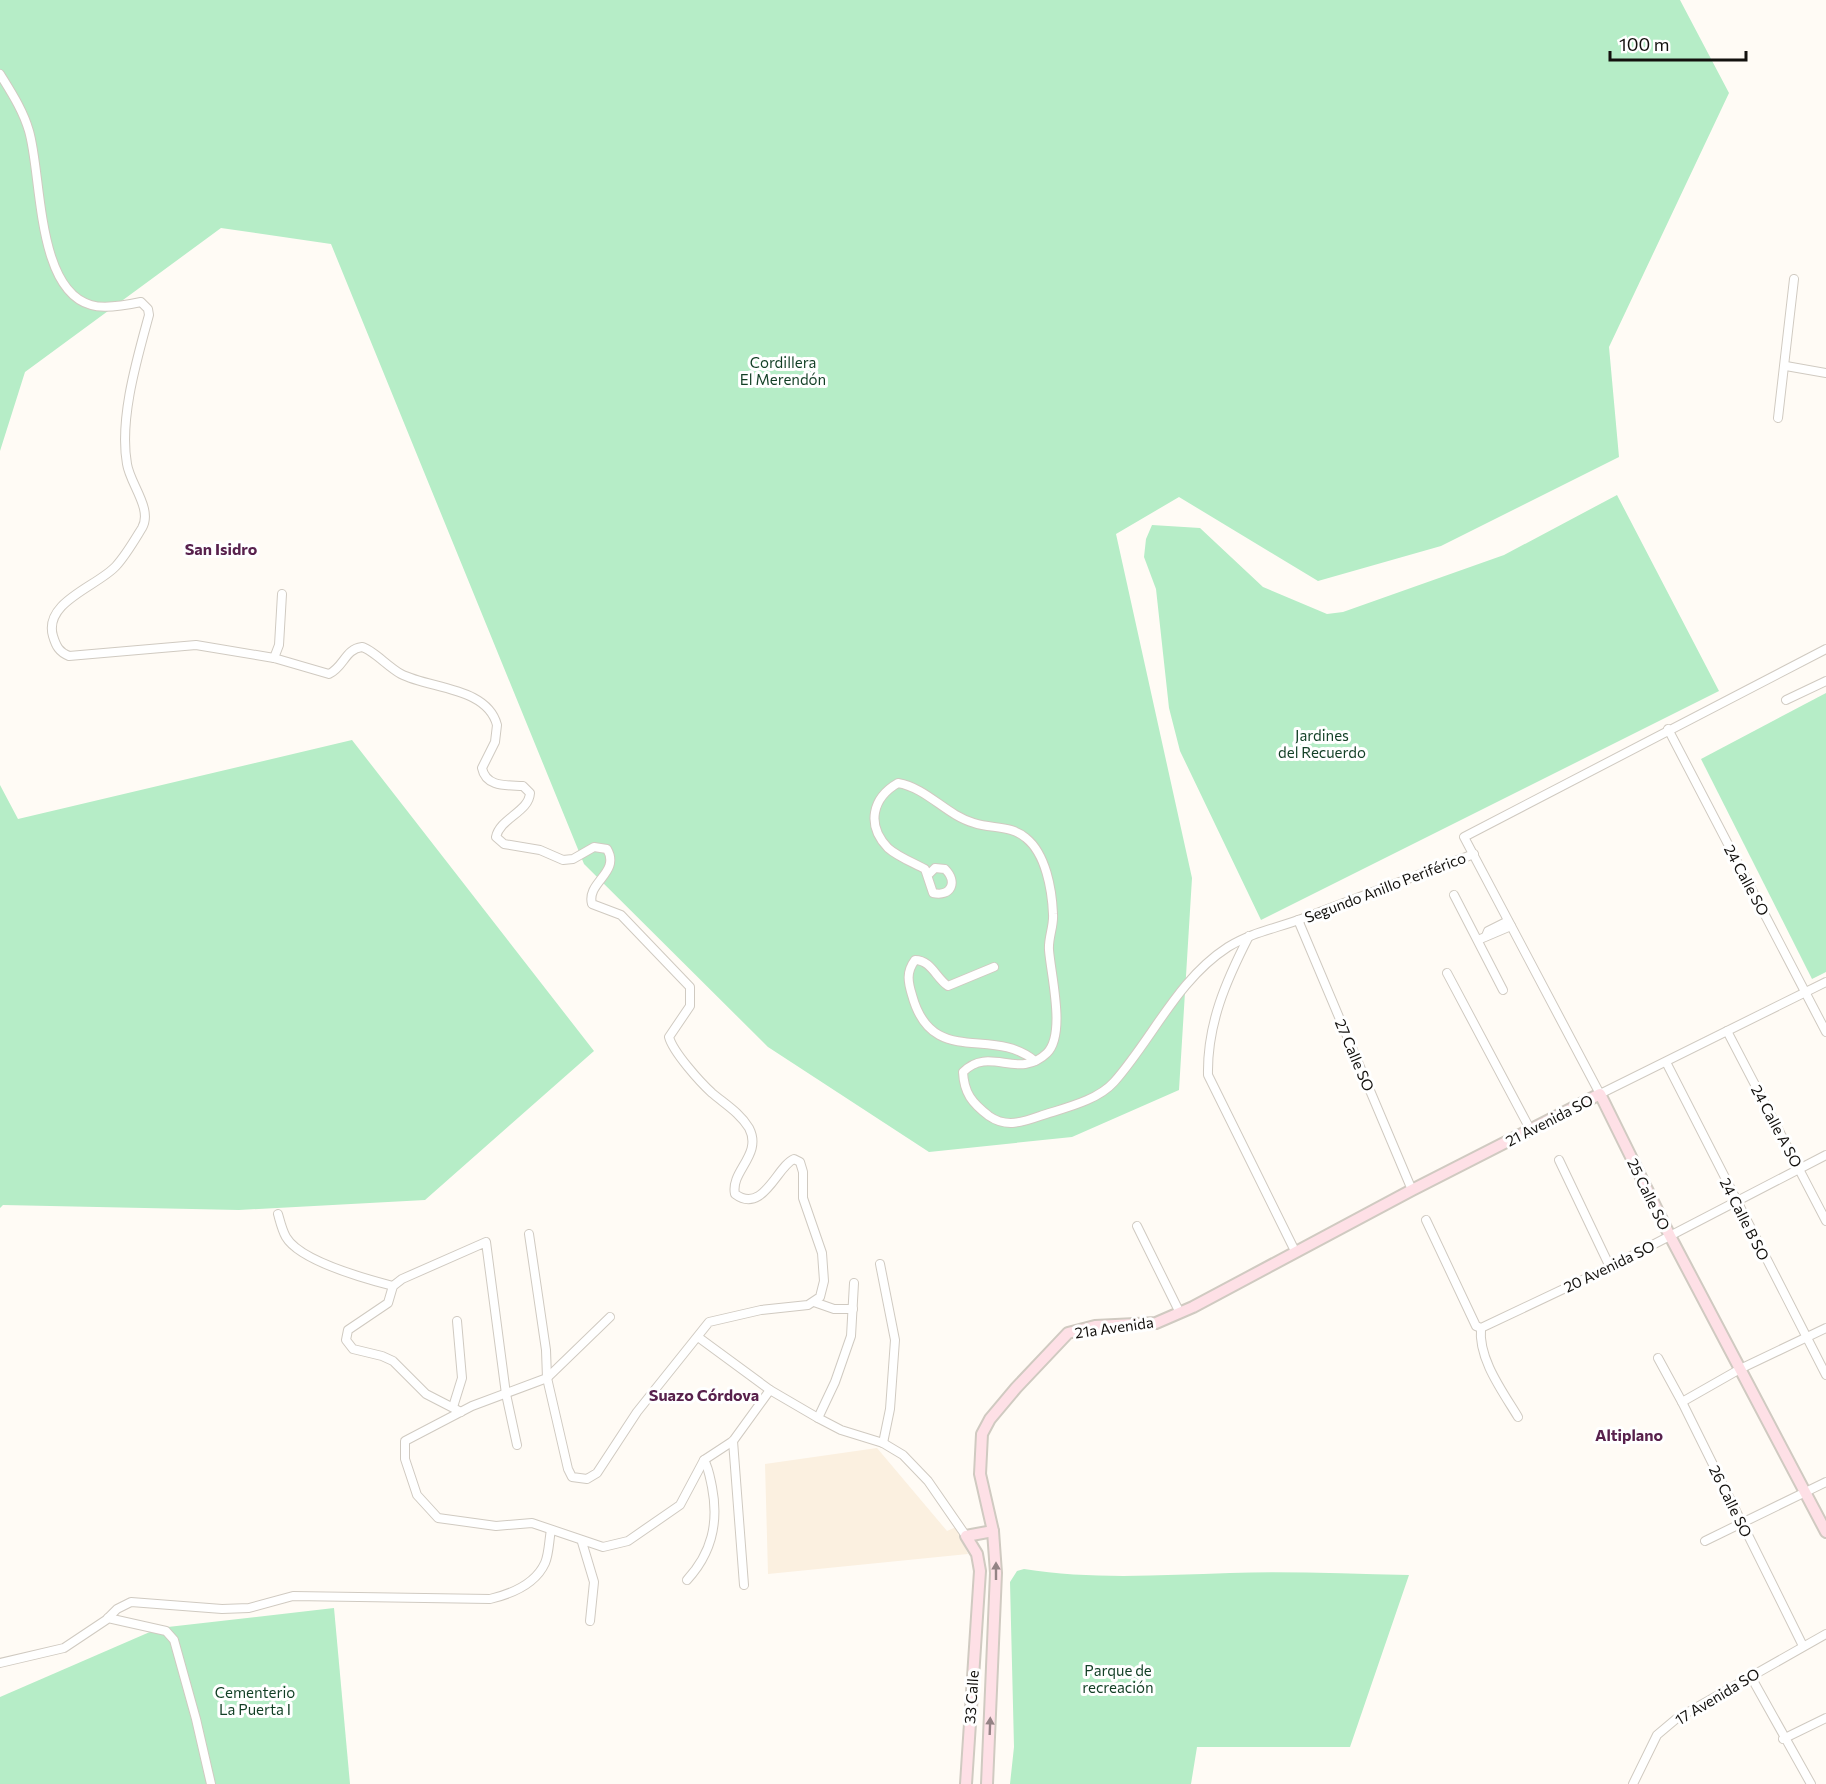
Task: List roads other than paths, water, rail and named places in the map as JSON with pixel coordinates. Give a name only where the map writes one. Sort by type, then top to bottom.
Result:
[{"type":"street","points":[[0,74],[23,113],[30,132],[38,199],[57,276],[64,288],[92,305],[141,302],[148,309],[149,315],[134,372],[125,451],[131,482],[145,509],[145,520],[115,567],[61,607],[53,619],[52,632],[56,646],[69,656],[196,645],[274,658],[329,674],[337,669],[351,650],[363,647],[404,675],[452,690],[477,701],[490,711],[495,718],[497,734],[484,762],[483,772],[495,784],[523,786],[529,790],[530,796],[498,829],[496,837],[504,844],[540,850],[563,860],[573,859],[594,846],[607,849],[610,858],[609,869],[594,889],[592,904],[621,915],[686,980],[692,994],[690,1006],[670,1032],[670,1042],[711,1092],[733,1109],[749,1128],[752,1152],[735,1185],[735,1194],[745,1198],[760,1194],[771,1186],[789,1161],[798,1160],[802,1166],[803,1198],[822,1253],[823,1290],[814,1302]]},
{"type":"street","points":[[1779,418],[1794,279]]},
{"type":"street","points":[[1786,366],[1826,374]]},
{"type":"street","points":[[274,658],[279,645],[282,594]]},
{"type":"street","name":"Segundo Anillo Periférico","points":[[1035,1061],[1019,1065],[982,1060],[972,1063],[963,1072],[964,1085],[972,1104],[995,1120],[1018,1124],[1083,1101],[1113,1083],[1163,1013],[1210,960],[1228,947],[1250,935],[1298,920],[1474,854],[1464,836],[1826,649]]},
{"type":"street","points":[[1786,700],[1826,681]]},
{"type":"street","name":"24 Calle SO","points":[[1668,729],[1826,1032]]},
{"type":"street","points":[[928,875],[925,869],[890,849],[876,832],[873,817],[876,804],[885,791],[898,783],[913,786],[974,824],[1002,826],[1026,837],[1041,856],[1053,916],[1049,947],[1056,1015],[1055,1041],[1047,1053],[1035,1061],[1015,1049],[957,1043],[939,1037],[924,1023],[915,1005],[908,981],[910,966],[915,960],[922,960],[948,986],[994,967]]},
{"type":"street","name":"25 Calle SO","points":[[1474,854],[1600,1094],[1670,1236],[1826,1532]]},
{"type":"street","points":[[1454,895],[1503,990]]},
{"type":"street","name":"27 Calle SO","points":[[1298,920],[1412,1190]]},
{"type":"street","points":[[1478,940],[1486,936],[1488,931],[1510,923]]},
{"type":"street","points":[[1250,935],[1219,1001],[1208,1050],[1208,1075],[1295,1251]]},
{"type":"street","points":[[1447,972],[1530,1129]]},
{"type":"street","points":[[1806,992],[1826,982]]},
{"type":"street","name":"21 Avenida SO","points":[[1295,1251],[1530,1129],[1806,992]]},
{"type":"street","name":"24 Calle A SO","points":[[1727,1031],[1826,1221]]},
{"type":"street","name":"24 Calle B SO","points":[[1666,1062],[1826,1375]]},
{"type":"street","name":"20 Avenida SO","points":[[1484,1327],[1610,1267],[1826,1155]]},
{"type":"street","points":[[1559,1160],[1610,1267]]},
{"type":"street","points":[[278,1214],[287,1239],[309,1256],[329,1266],[393,1286]]},
{"type":"street","points":[[1426,1220],[1476,1326],[1484,1327],[1483,1349],[1495,1378],[1518,1417]]},
{"type":"street","points":[[1137,1226],[1179,1311]]},
{"type":"street","points":[[529,1234],[546,1350],[547,1378],[568,1469],[572,1477],[587,1479],[605,1464],[637,1412],[705,1326],[718,1318],[814,1302],[834,1309],[853,1310]]},
{"type":"street","points":[[461,1412],[426,1394],[393,1361],[353,1349],[346,1341],[348,1330],[388,1303],[393,1286],[415,1272],[486,1242],[506,1394],[517,1445]]},
{"type":"street","name":"21a Avenida","points":[[993,1531],[979,1464],[982,1434],[990,1419],[1068,1333],[1095,1326],[1156,1323],[1179,1311],[1193,1307],[1295,1251]]},
{"type":"street","points":[[880,1264],[895,1340],[890,1409],[883,1443]]},
{"type":"street","points":[[818,1418],[847,1350],[853,1310],[854,1283]]},
{"type":"street","points":[[610,1317],[547,1378],[461,1412],[405,1441],[405,1459],[417,1496],[438,1518],[496,1526],[532,1523],[582,1542],[603,1547],[628,1541],[680,1505],[704,1460],[733,1441],[770,1390]]},
{"type":"street","points":[[453,1407],[461,1387],[463,1370],[457,1321]]},
{"type":"street","points":[[1682,1402],[1740,1369],[1826,1328]]},
{"type":"street","points":[[698,1337],[770,1390],[818,1418],[864,1438],[883,1443],[903,1455],[928,1480],[966,1536],[993,1531],[996,1564],[995,1611],[978,1610]]},
{"type":"street","name":"26 Calle SO","points":[[1658,1358],[1803,1646]]},
{"type":"street","points":[[733,1441],[744,1585]]},
{"type":"street","points":[[687,1580],[699,1567],[708,1550],[716,1522],[714,1496],[704,1460]]},
{"type":"street","points":[[1705,1540],[1826,1482]]},
{"type":"street","points":[[0,1663],[64,1648],[108,1618],[117,1609],[131,1602],[222,1609],[249,1608],[293,1596],[490,1599],[508,1594],[526,1585],[545,1564],[551,1530]]},
{"type":"street","name":"33 Calle","points":[[966,1536],[977,1554],[980,1571],[966,1784]]},
{"type":"street","points":[[582,1542],[594,1582],[590,1621]]},
{"type":"street","name":"33 Calle","points":[[987,1784],[995,1611]]},
{"type":"street","points":[[108,1618],[166,1631],[174,1640],[211,1784]]},
{"type":"street","name":"17 Avenida SO","points":[[1633,1784],[1657,1735],[1676,1719],[1826,1634]]},
{"type":"street","points":[[1755,1684],[1811,1784]]},
{"type":"street","points":[[1784,1739],[1826,1718]]},
{"type":"street","points":[[967,1750],[989,1751]]},
{"type":"district","name":"San Isidro","points":[[221,548]]},
{"type":"district","name":"Suazo Córdova","points":[[704,1394]]},
{"type":"district","name":"Altiplano","points":[[1629,1434]]},
{"type":"park label","name":"Cordillera El Merendón","points":[[783,370]]},
{"type":"park label","name":"Jardines del Recuerdo","points":[[1322,744]]},
{"type":"park label","name":"Parque de recreación","points":[[1118,1678]]},
{"type":"park label","name":"Cementerio La Puerta I","points":[[255,1700]]}]
